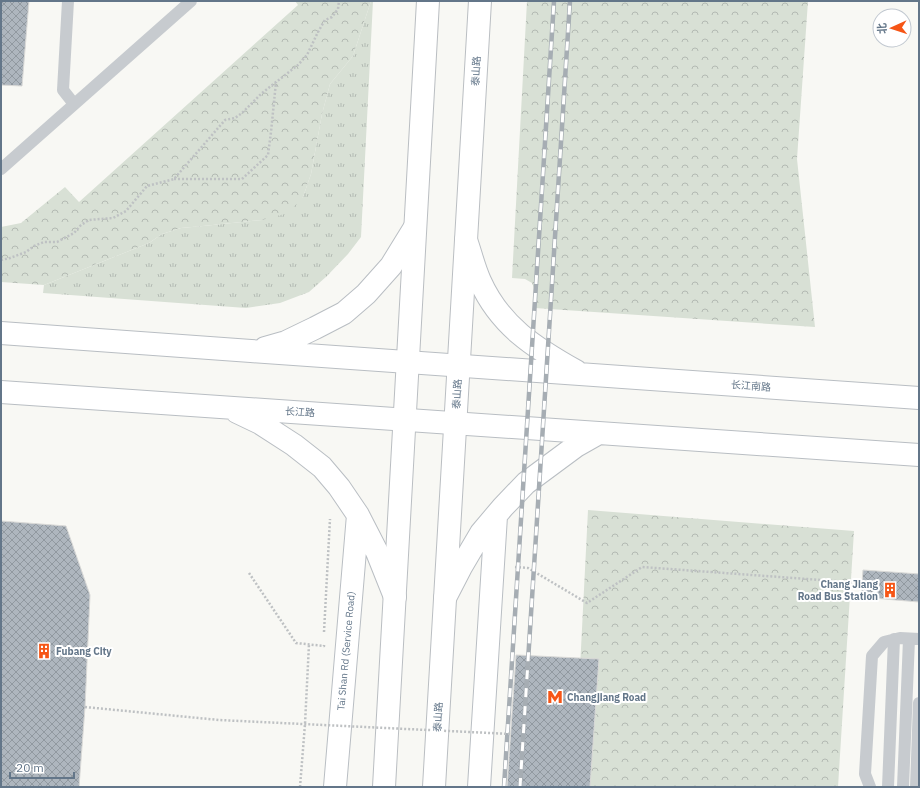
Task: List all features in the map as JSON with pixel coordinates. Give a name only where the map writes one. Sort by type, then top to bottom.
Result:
[{"type":"main road","points":[[384,787],[428,1]]},
{"type":"main road","name":"泰山路","points":[[434,787],[480,1]]},
{"type":"main road","points":[[251,351],[286,342],[344,313],[366,294],[392,266],[415,227]]},
{"type":"main road","points":[[466,240],[480,281],[496,310],[520,335],[549,356],[583,374]]},
{"type":"main road","points":[[1,333],[583,374]]},
{"type":"main road","name":"长江南路","points":[[583,374],[919,398]]},
{"type":"main road","name":"长江路","points":[[1,392],[599,433]]},
{"type":"main road","points":[[227,407],[260,423],[294,445],[322,467],[339,487],[358,515],[377,552],[395,597]]},
{"type":"main road","points":[[445,598],[481,533],[526,483],[576,446],[599,433],[919,455]]},
{"type":"main road","name":"Tai Shan Rd (Service Road)","points":[[335,787],[358,515]]},
{"type":"main road","points":[[480,787],[496,516]]},
{"type":"lane","points":[[68,1],[63,90],[74,104]]},
{"type":"lane","points":[[1,169],[191,1]]},
{"type":"lane","points":[[870,787],[865,774],[872,656],[884,642],[900,638],[914,639],[903,787]]},
{"type":"lane","points":[[888,787],[894,639]]},
{"type":"lane","points":[[916,787],[919,703]]},
{"type":"path","points":[[174,179],[225,120],[235,118],[242,113],[276,81],[298,65],[307,55],[325,20],[332,17],[338,9],[339,1]]},
{"type":"path","points":[[1,260],[26,252],[34,246],[44,242],[57,242],[74,233],[81,225],[89,220],[113,218],[126,211],[147,186],[174,179],[242,179],[268,155],[276,81]]},
{"type":"path","points":[[249,573],[296,643],[324,646],[330,519]]},
{"type":"path","points":[[493,565],[528,568],[587,603],[642,567],[862,582]]},
{"type":"path","points":[[300,787],[306,724],[310,644]]},
{"type":"path","points":[[85,707],[219,720],[511,734]]},
{"type":"green space","points":[[295,1],[371,1],[353,56],[330,84],[322,114],[311,174],[303,197],[288,213],[262,220],[181,228],[162,234],[149,243],[44,285],[1,282],[1,227],[21,223],[65,187],[79,202],[298,5]]},
{"type":"green space","points":[[371,1],[373,1],[361,237],[348,254],[327,276],[309,292],[280,303],[246,308],[43,293],[44,285],[149,243],[162,234],[181,228],[262,220],[303,197],[311,174],[322,114],[330,84],[353,56]]},
{"type":"green space","points":[[527,1],[808,1],[797,159],[815,327],[535,308],[536,293],[532,283],[525,279],[512,278]]},
{"type":"green space","points":[[588,510],[854,531],[838,787],[574,787]]},
{"type":"building","points":[[1,1],[29,1],[22,86],[1,85]]},
{"type":"building","name":"Fubang City","points":[[1,521],[66,526],[90,595],[85,707],[79,787],[1,787]]},
{"type":"building","name":"Chang Jiang Road Bus Station","points":[[863,570],[919,574],[919,602],[861,597]]},
{"type":"building","name":"Changjiang Road","points":[[516,655],[599,659],[590,787],[507,787]]},
{"type":"railway","points":[[504,787],[554,1]]},
{"type":"railway","points":[[520,787],[570,1]]},
{"type":"place","name":"Chang Jiang Road Bus Station","points":[[890,590]]},
{"type":"place","name":"Fubang City","points":[[44,651]]},
{"type":"place","name":"Changjiang Road","points":[[555,697]]}]
